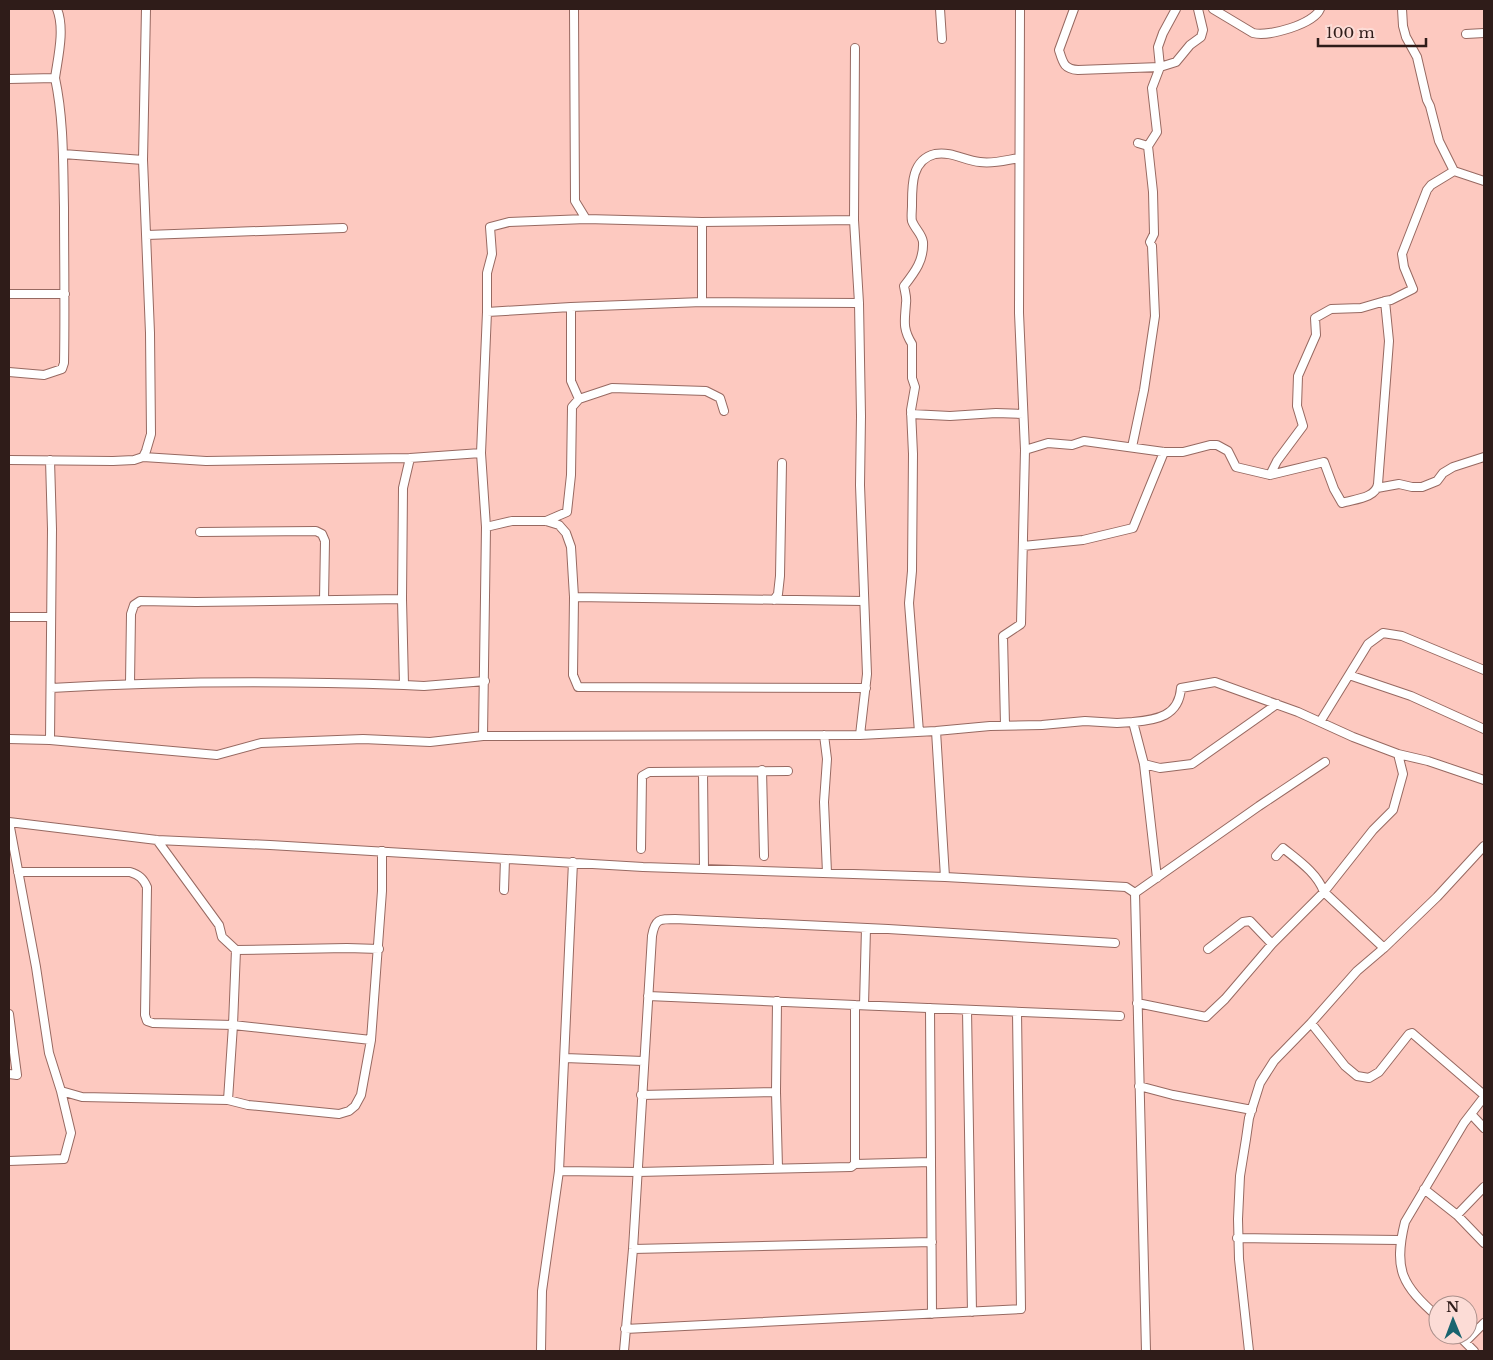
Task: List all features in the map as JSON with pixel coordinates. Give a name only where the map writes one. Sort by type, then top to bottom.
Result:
[{"type":"street","points":[[9,372],[44,375],[62,369],[64,363],[63,154],[59,99],[55,78],[61,17],[57,9]]},
{"type":"street","points":[[143,457],[151,434],[150,333],[144,160],[146,9]]},
{"type":"street","points":[[574,9],[575,201],[586,220]]},
{"type":"street","points":[[940,9],[942,39]]},
{"type":"street","points":[[1004,726],[1003,636],[1021,624],[1023,546],[1025,450],[1019,313],[1020,9]]},
{"type":"street","points":[[1074,9],[1060,50],[1062,60],[1070,70],[1160,67],[1176,62],[1190,45],[1201,37],[1203,30],[1198,9]]},
{"type":"street","points":[[1132,448],[1144,390],[1155,316],[1152,246],[1150,242],[1154,234],[1153,192],[1148,146],[1157,132],[1152,88],[1160,67],[1158,47],[1176,9]]},
{"type":"street","points":[[1213,9],[1253,33],[1260,35],[1274,33],[1297,25],[1318,14],[1320,9]]},
{"type":"street","points":[[1402,9],[1406,38],[1417,57],[1426,100],[1430,106],[1437,133],[1454,171],[1484,181]]},
{"type":"street","points":[[1466,34],[1484,33]]},
{"type":"street","points":[[855,48],[854,220],[859,303],[860,485],[867,674],[860,735]]},
{"type":"street","points":[[9,79],[55,78]]},
{"type":"street","points":[[1138,143],[1148,146]]},
{"type":"street","points":[[63,154],[144,160]]},
{"type":"street","points":[[919,732],[909,603],[912,571],[913,454],[911,414],[915,387],[912,378],[912,344],[908,339],[904,321],[906,301],[904,286],[917,270],[921,261],[923,240],[912,221],[912,184],[915,171],[924,160],[933,155],[951,154],[978,162],[993,163],[1019,158]]},
{"type":"street","points":[[1270,475],[1277,461],[1303,426],[1297,406],[1298,376],[1316,335],[1315,318],[1331,309],[1361,308],[1391,300],[1413,289],[1404,267],[1402,254],[1427,190],[1431,184],[1454,171]]},
{"type":"street","points":[[483,736],[486,527],[481,453],[487,272],[492,254],[490,227],[509,222],[586,220],[702,222],[854,220]]},
{"type":"street","points":[[702,222],[702,302]]},
{"type":"street","points":[[147,235],[343,228]]},
{"type":"street","points":[[9,294],[65,294]]},
{"type":"street","points":[[1025,450],[1048,443],[1072,445],[1090,441],[1164,452],[1183,452],[1217,445],[1228,451],[1236,467],[1270,475],[1324,462],[1334,489],[1342,503],[1373,494],[1378,488],[1389,341],[1385,301]]},
{"type":"street","points":[[487,312],[702,302],[859,303]]},
{"type":"street","points":[[571,307],[571,381],[579,399]]},
{"type":"street","points":[[546,521],[567,512],[572,407],[579,399],[612,388],[706,391],[720,398],[724,410]]},
{"type":"street","points":[[911,414],[950,416],[996,413],[1023,414]]},
{"type":"street","points":[[1023,546],[1083,540],[1134,528],[1164,452]]},
{"type":"street","points":[[9,460],[113,461],[134,460],[143,457],[206,461],[410,458],[481,453]]},
{"type":"street","points":[[1378,488],[1399,484],[1422,487],[1437,481],[1443,473],[1453,467],[1484,457]]},
{"type":"street","points":[[404,685],[402,599],[403,488],[410,458]]},
{"type":"street","points":[[50,460],[52,529],[50,740]]},
{"type":"street","points":[[774,600],[778,594],[780,576],[782,464]]},
{"type":"street","points":[[486,527],[512,521],[546,521],[560,525],[566,533],[571,548],[574,597],[573,675],[578,687],[866,688]]},
{"type":"street","points":[[200,532],[316,531],[322,534],[325,541],[324,600]]},
{"type":"street","points":[[574,597],[863,601]]},
{"type":"street","points":[[130,683],[131,614],[134,605],[140,601],[402,599]]},
{"type":"street","points":[[9,617],[50,617]]},
{"type":"street","points":[[1320,722],[1368,644],[1382,633],[1402,636],[1484,670]]},
{"type":"street","points":[[1349,675],[1412,696],[1484,729]]},
{"type":"street","points":[[51,688],[130,683],[350,683],[424,686],[484,681]]},
{"type":"street","points":[[9,739],[50,740],[217,755],[261,743],[363,739],[430,742],[483,736],[860,735],[936,732],[957,728],[1042,725],[1085,721],[1117,723],[1153,720],[1171,712],[1181,696],[1181,688],[1215,682],[1277,704],[1398,754],[1428,761],[1484,780]]},
{"type":"street","points":[[1144,764],[1160,768],[1192,764],[1277,704]]},
{"type":"street","points":[[1133,722],[1144,764],[1157,878]]},
{"type":"street","points":[[936,732],[945,877]]},
{"type":"street","points":[[824,735],[827,759],[824,802],[827,873]]},
{"type":"street","points":[[1137,1003],[1206,1017],[1225,999],[1272,944],[1324,892],[1373,830],[1393,810],[1402,774],[1398,754]]},
{"type":"street","points":[[1135,893],[1325,762]]},
{"type":"street","points":[[762,770],[764,856]]},
{"type":"street","points":[[641,849],[642,776],[649,772],[788,771]]},
{"type":"street","points":[[703,772],[704,869]]},
{"type":"street","points":[[9,1161],[64,1159],[71,1133],[49,1053],[36,967],[9,822],[156,840],[382,851],[643,867],[945,877],[1126,887],[1135,893]]},
{"type":"street","points":[[156,840],[218,925],[222,937],[236,950],[379,949]]},
{"type":"street","points":[[1276,856],[1283,848],[1303,864],[1321,883],[1324,892],[1384,948]]},
{"type":"street","points":[[1249,1351],[1237,1238],[1240,1176],[1249,1118],[1260,1083],[1274,1061],[1357,971],[1437,897],[1484,848]]},
{"type":"street","points":[[61,1091],[82,1097],[228,1100],[248,1105],[339,1114],[349,1111],[355,1106],[361,1095],[371,1040],[379,949],[382,851]]},
{"type":"street","points":[[504,890],[505,859]]},
{"type":"street","points":[[541,1351],[542,1291],[559,1171],[573,862]]},
{"type":"street","points":[[18,872],[130,872],[138,875],[143,880],[147,887],[145,1015],[147,1020],[153,1023],[233,1025],[371,1040]]},
{"type":"street","points":[[1135,893],[1146,1351]]},
{"type":"street","points":[[624,1351],[633,1249],[652,936],[655,925],[662,919],[866,928],[1115,943]]},
{"type":"street","points":[[1208,949],[1242,922],[1250,921],[1272,944]]},
{"type":"street","points":[[864,1005],[866,928]]},
{"type":"street","points":[[228,1100],[236,950]]},
{"type":"street","points":[[648,996],[1120,1016]]},
{"type":"street","points":[[777,1001],[776,1092],[778,1168]]},
{"type":"street","points":[[855,1005],[855,1164]]},
{"type":"street","points":[[930,1008],[932,1314]]},
{"type":"street","points":[[966,1010],[972,1312]]},
{"type":"street","points":[[625,1329],[1021,1309],[1017,1012]]},
{"type":"street","points":[[9,1014],[17,1074],[9,1074]]},
{"type":"street","points":[[1311,1023],[1345,1066],[1358,1076],[1369,1078],[1378,1072],[1409,1034],[1412,1033],[1484,1096],[1405,1222],[1400,1240],[1402,1275],[1419,1300],[1428,1308]]},
{"type":"street","points":[[565,1058],[643,1061]]},
{"type":"street","points":[[1139,1086],[1173,1095],[1252,1110]]},
{"type":"street","points":[[641,1095],[776,1092]]},
{"type":"street","points":[[1471,1114],[1484,1128]]},
{"type":"street","points":[[559,1171],[638,1172],[851,1167],[855,1164],[931,1162]]},
{"type":"street","points":[[1457,1215],[1484,1187]]},
{"type":"street","points":[[1424,1190],[1457,1215],[1484,1243]]},
{"type":"street","points":[[1237,1238],[1400,1240]]},
{"type":"street","points":[[633,1249],[932,1242]]}]
